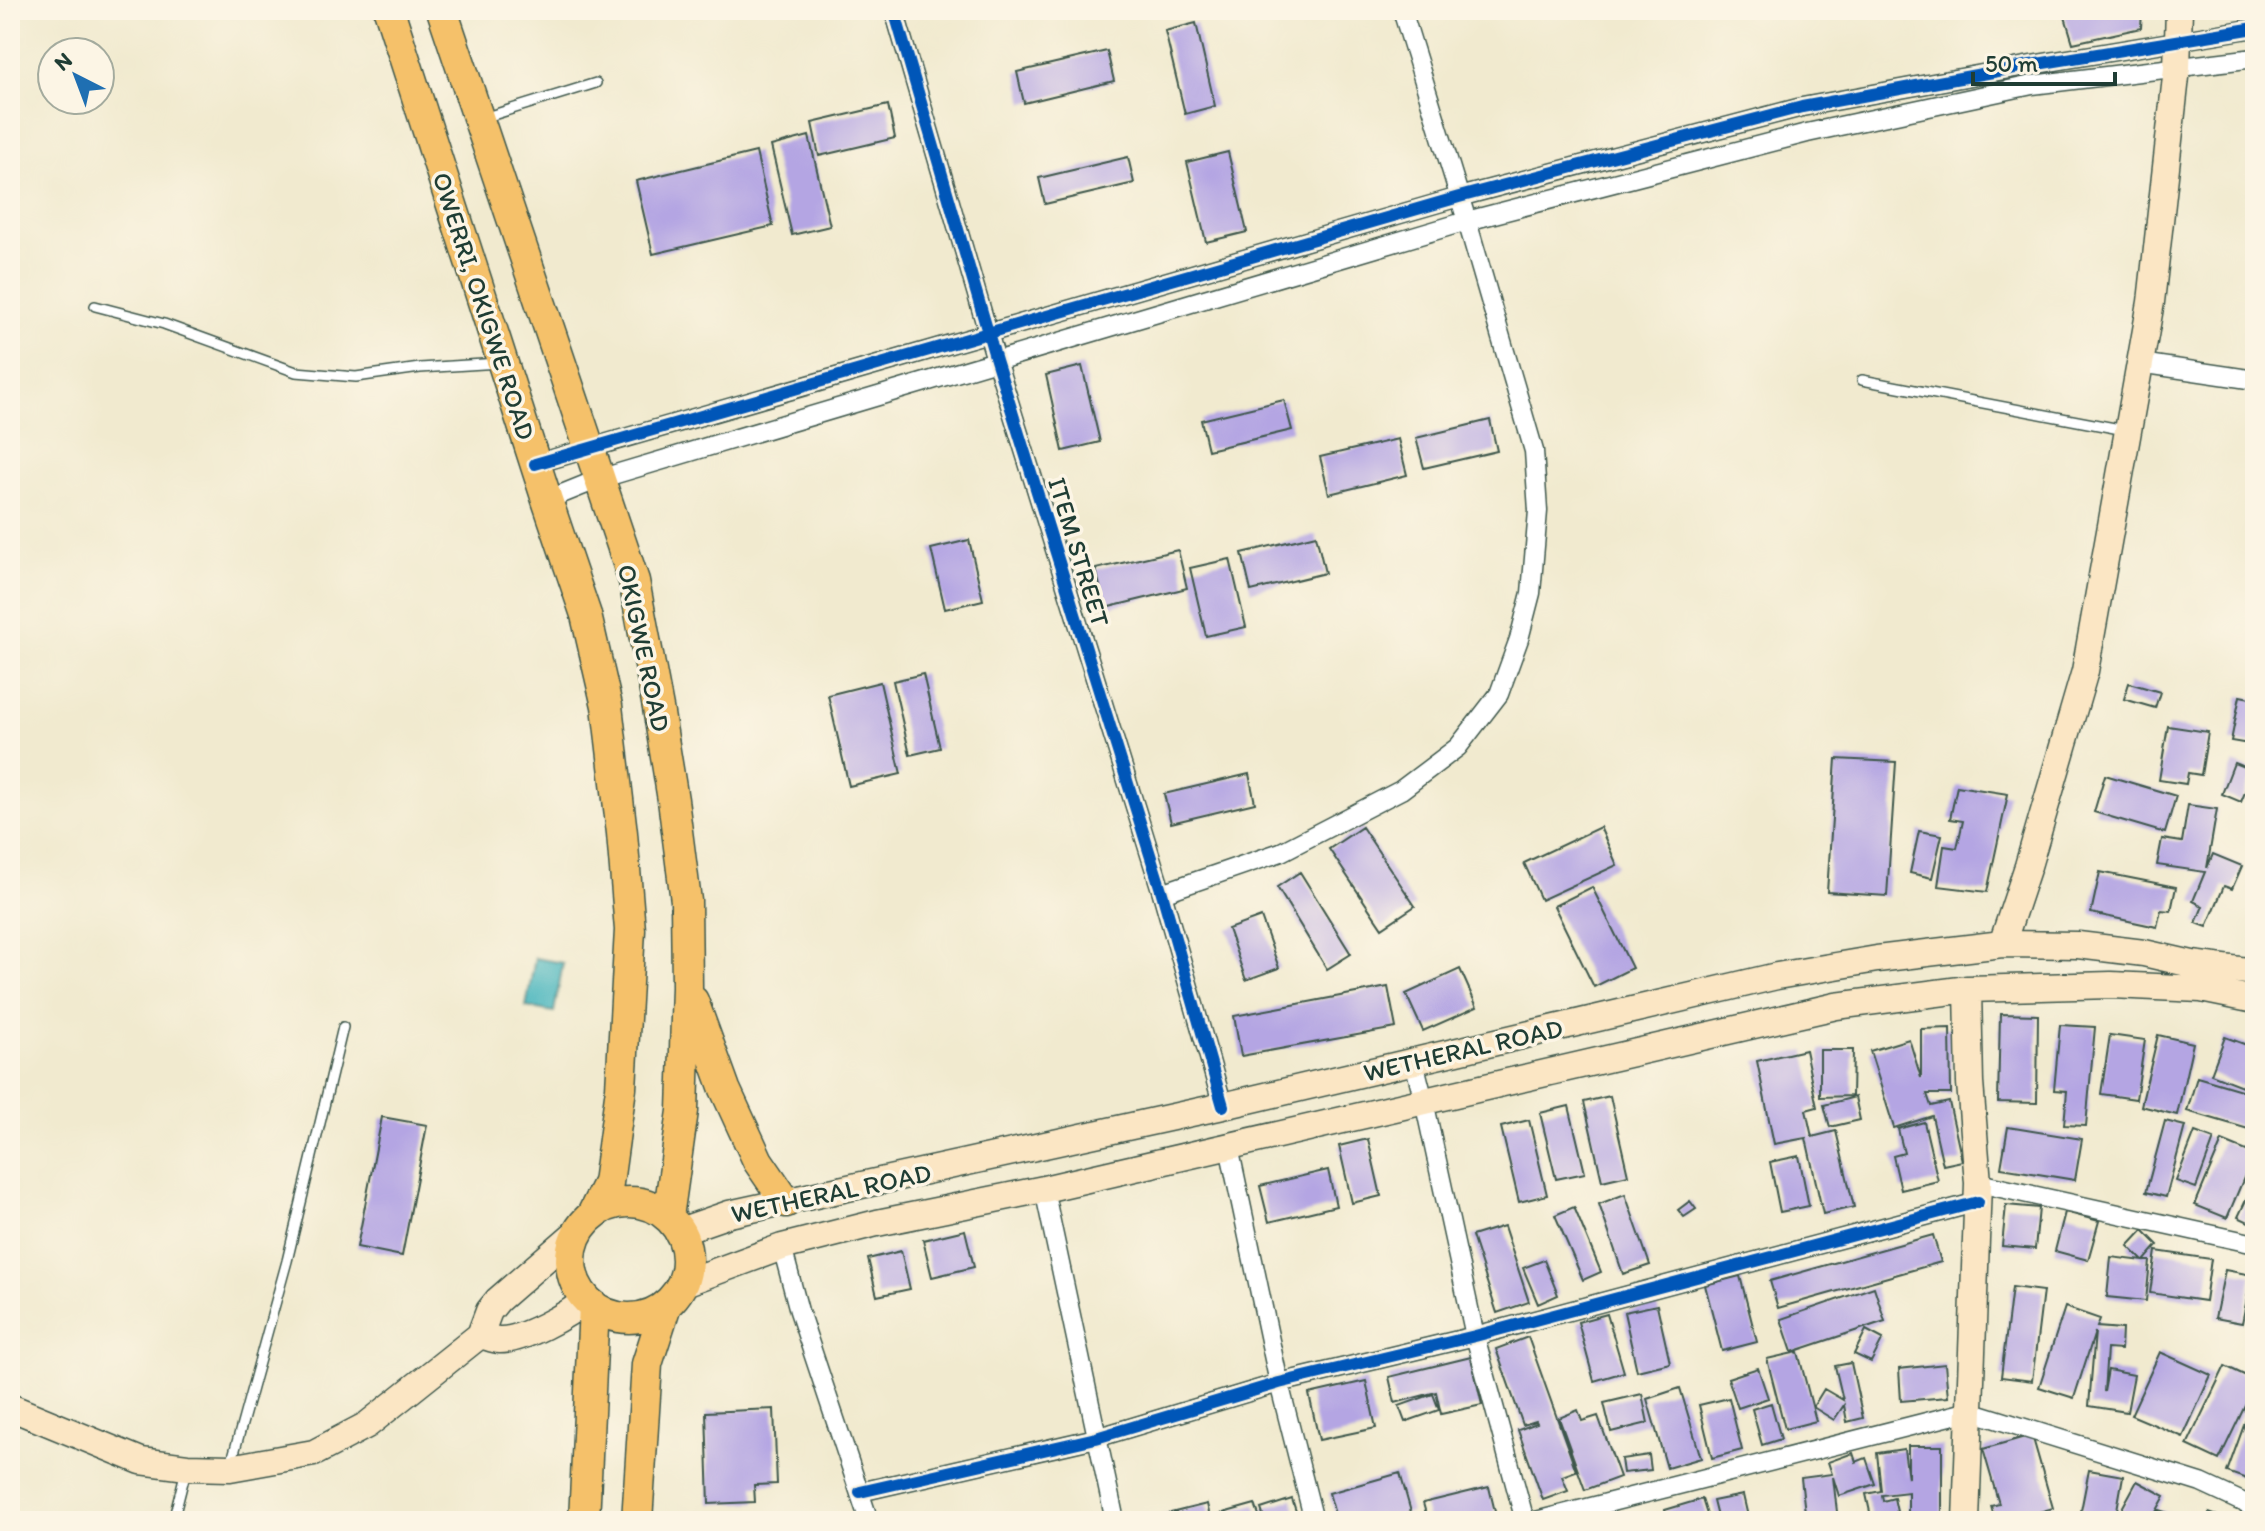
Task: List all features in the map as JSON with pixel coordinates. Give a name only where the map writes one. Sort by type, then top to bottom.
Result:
[{"type":"main road","name":"OWERRI, OKIGWE ROAD","points":[[389,10],[586,615],[607,706],[630,930],[621,1088],[608,1183],[586,1222]]},
{"type":"main road","name":"OKIGWE ROAD","points":[[442,10],[634,581],[658,708],[686,901],[683,1111],[674,1224]]},
{"type":"main road","points":[[2002,944],[2085,671],[2151,302],[2177,68],[2179,10]]},
{"type":"main road","name":"WETHERAL ROAD","points":[[674,1224],[1223,1106],[1777,976],[1877,959],[2002,944],[2078,945],[2255,972]]},
{"type":"main road","name":"WETHERAL ROAD","points":[[674,1294],[782,1247],[877,1223],[1044,1189],[1836,1006],[1968,989],[2126,986],[2201,989],[2255,1000]]},
{"type":"main road","points":[[687,987],[725,1089],[758,1161],[786,1202]]},
{"type":"main road","points":[[1966,1521],[1978,1193],[1970,1083],[1968,989]]},
{"type":"main road","points":[[10,1407],[141,1461],[230,1468],[314,1453],[367,1425],[480,1335],[489,1311],[498,1300],[586,1222],[613,1204],[633,1202],[652,1207],[674,1224],[686,1248],[687,1266],[647,1364],[637,1521]]},
{"type":"main road","points":[[586,1222],[572,1253],[574,1279],[590,1303],[607,1314],[622,1318],[638,1317],[653,1313],[674,1294]]},
{"type":"main road","points":[[480,1335],[499,1340],[513,1337],[556,1322],[590,1303]]},
{"type":"main road","points":[[584,1521],[590,1303]]},
{"type":"street","points":[[1162,893],[1281,852],[1401,790],[1458,747],[1499,694],[1519,639],[1531,593],[1538,511],[1534,451],[1402,10]]},
{"type":"street","name":"ITEM STREET","points":[[901,11],[988,333],[1162,893],[1223,1106]]},
{"type":"street","points":[[535,464],[1459,197],[1802,107],[2255,28]]},
{"type":"street","points":[[547,500],[599,479],[1467,221],[1807,133],[2032,85],[2255,58]]},
{"type":"street","points":[[2140,363],[2255,380]]},
{"type":"street","points":[[1414,1062],[1475,1336],[1525,1521]]},
{"type":"street","points":[[1229,1147],[1279,1383],[1314,1521]]},
{"type":"street","points":[[1044,1189],[1115,1521]]},
{"type":"street","points":[[860,1492],[1096,1438],[1279,1383],[1475,1336],[1978,1193],[2255,1244]]},
{"type":"street","points":[[782,1247],[799,1311],[869,1521]]},
{"type":"street","points":[[1536,1521],[1970,1411],[2201,1483],[2255,1508]]},
{"type":"lane","points":[[480,119],[596,83]]},
{"type":"lane","points":[[95,306],[164,324],[296,372],[356,377],[420,368],[502,362]]},
{"type":"lane","points":[[1862,380],[2128,430]]},
{"type":"lane","points":[[230,1468],[287,1261],[343,1027]]},
{"type":"lane","points":[[173,1521],[187,1467]]},
{"type":"water","points":[[535,958],[563,963],[554,1012],[526,1007]]},
{"type":"building","points":[[2063,10],[2142,10],[2141,28],[2073,43]]},
{"type":"building","points":[[1196,23],[1215,106],[1185,114],[1165,31]]},
{"type":"building","points":[[1107,51],[1114,81],[1024,103],[1017,72]]},
{"type":"building","points":[[888,105],[895,138],[819,156],[812,123]]},
{"type":"building","points":[[809,136],[830,226],[792,235],[771,146]]},
{"type":"building","points":[[756,152],[773,226],[653,254],[636,181]]},
{"type":"building","points":[[1228,152],[1247,232],[1206,242],[1187,162]]},
{"type":"building","points":[[1128,157],[1134,183],[1045,204],[1039,178]]},
{"type":"building","points":[[1082,366],[1100,442],[1063,451],[1046,375]]},
{"type":"building","points":[[1284,400],[1292,430],[1208,450],[1201,420]]},
{"type":"building","points":[[1490,420],[1497,451],[1424,468],[1416,438]]},
{"type":"building","points":[[1398,439],[1407,475],[1329,494],[1320,457]]},
{"type":"building","points":[[1316,535],[1325,573],[1251,591],[1242,553]]},
{"type":"building","points":[[969,540],[983,600],[945,609],[931,549]]},
{"type":"building","points":[[1178,550],[1187,588],[1105,608],[1096,569]]},
{"type":"building","points":[[1230,559],[1246,627],[1206,636],[1190,568]]},
{"type":"building","points":[[923,674],[940,748],[910,755],[893,681]]},
{"type":"building","points":[[880,682],[901,774],[849,786],[828,695]]},
{"type":"building","points":[[2129,683],[2160,692],[2155,708],[2124,699]]},
{"type":"building","points":[[2240,696],[2255,699],[2255,745],[2231,741]]},
{"type":"building","points":[[2168,726],[2208,732],[2201,775],[2188,773],[2186,784],[2159,780]]},
{"type":"building","points":[[1836,759],[1896,762],[1887,896],[1827,892]]},
{"type":"building","points":[[2234,763],[2254,771],[2241,802],[2222,794]]},
{"type":"building","points":[[1249,774],[1255,803],[1171,823],[1164,794]]},
{"type":"building","points":[[2105,775],[2176,796],[2165,833],[2094,812]]},
{"type":"building","points":[[1957,786],[2008,794],[1987,892],[1938,886],[1944,846],[1957,848],[1963,821],[1950,819]]},
{"type":"building","points":[[2188,805],[2217,809],[2207,868],[2213,854],[2242,866],[2232,889],[2224,886],[2207,927],[2196,923],[2203,906],[2193,901],[2205,872],[2157,865],[2162,839],[2182,842]]},
{"type":"building","points":[[1362,827],[1415,906],[1382,928],[1329,849]]},
{"type":"building","points":[[1600,827],[1617,865],[1541,900],[1524,863]]},
{"type":"building","points":[[1919,831],[1942,835],[1932,878],[1910,873]]},
{"type":"building","points":[[1300,872],[1351,954],[1327,969],[1277,887]]},
{"type":"building","points":[[2100,872],[2176,887],[2171,911],[2161,910],[2157,927],[2091,913]]},
{"type":"building","points":[[1592,887],[1632,968],[1594,987],[1554,906]]},
{"type":"building","points":[[1261,917],[1279,968],[1246,980],[1228,929]]},
{"type":"building","points":[[1460,969],[1477,1007],[1423,1031],[1406,994]]},
{"type":"building","points":[[1388,987],[1396,1028],[1241,1056],[1234,1016]]},
{"type":"building","points":[[2000,1014],[2038,1015],[2037,1103],[1998,1102]]},
{"type":"building","points":[[2060,1025],[2095,1027],[2086,1126],[2064,1125],[2067,1091],[2054,1090]]},
{"type":"building","points":[[1950,1028],[1951,1094],[1927,1094],[1931,1106],[1949,1102],[1962,1161],[1943,1165],[1932,1116],[1894,1128],[1870,1051],[1909,1039],[1921,1078],[1921,1029]]},
{"type":"building","points":[[2110,1035],[2145,1040],[2136,1099],[2101,1094]]},
{"type":"building","points":[[2158,1035],[2193,1043],[2177,1115],[2141,1106]]},
{"type":"building","points":[[2225,1037],[2255,1048],[2255,1069],[2247,1088],[2211,1074]]},
{"type":"building","points":[[1805,1050],[1817,1107],[1806,1110],[1812,1137],[1836,1131],[1854,1207],[1823,1214],[1806,1138],[1774,1144],[1757,1061]]},
{"type":"building","points":[[1820,1050],[1853,1050],[1852,1096],[1820,1097]]},
{"type":"building","points":[[2197,1077],[2255,1094],[2255,1131],[2187,1111]]},
{"type":"building","points":[[1610,1096],[1628,1175],[1602,1181],[1584,1102]]},
{"type":"building","points":[[1855,1097],[1860,1120],[1830,1127],[1824,1105]]},
{"type":"building","points":[[1569,1106],[1585,1173],[1556,1179],[1540,1113]]},
{"type":"building","points":[[382,1117],[427,1125],[402,1256],[357,1247]]},
{"type":"building","points":[[1529,1120],[1547,1195],[1519,1202],[1501,1127]]},
{"type":"building","points":[[2165,1121],[2185,1126],[2166,1197],[2146,1192]]},
{"type":"building","points":[[1924,1122],[1938,1181],[1901,1190],[1893,1156],[1904,1153],[1898,1129]]},
{"type":"building","points":[[2008,1127],[2082,1139],[2075,1180],[2001,1168]]},
{"type":"building","points":[[2195,1132],[2214,1139],[2196,1188],[2176,1181]]},
{"type":"building","points":[[1368,1139],[1381,1196],[1352,1203],[1339,1146]]},
{"type":"building","points":[[2222,1141],[2254,1154],[2227,1218],[2195,1205]]},
{"type":"building","points":[[1799,1156],[1809,1206],[1780,1212],[1770,1162]]},
{"type":"building","points":[[1328,1170],[1336,1206],[1269,1222],[1260,1186]]},
{"type":"building","points":[[2255,1181],[2255,1225],[2238,1217]]},
{"type":"building","points":[[1625,1194],[1650,1265],[1623,1274],[1599,1204]]},
{"type":"building","points":[[1690,1201],[1696,1209],[1684,1217],[1678,1210]]},
{"type":"building","points":[[2006,1205],[2039,1208],[2035,1249],[2002,1246]]},
{"type":"building","points":[[1574,1207],[1601,1272],[1583,1280],[1555,1215]]},
{"type":"building","points":[[2065,1212],[2099,1221],[2088,1260],[2055,1251]]},
{"type":"building","points":[[1504,1226],[1529,1302],[1497,1313],[1472,1236]]},
{"type":"building","points":[[965,1230],[974,1267],[932,1277],[923,1240]]},
{"type":"building","points":[[2143,1230],[2158,1245],[2144,1261],[2150,1261],[2146,1301],[2107,1297],[2111,1257],[2143,1261],[2128,1246]]},
{"type":"building","points":[[1933,1235],[1941,1262],[1778,1308],[1770,1281]]},
{"type":"building","points":[[901,1251],[910,1289],[877,1296],[868,1259]]},
{"type":"building","points":[[2156,1251],[2211,1259],[2205,1301],[2150,1293]]},
{"type":"building","points":[[1544,1260],[1558,1295],[1538,1304],[1523,1268]]},
{"type":"building","points":[[2225,1270],[2252,1275],[2242,1323],[2215,1318]]},
{"type":"building","points":[[1740,1276],[1757,1342],[1722,1351],[1705,1285]]},
{"type":"building","points":[[1874,1287],[1885,1321],[1792,1352],[1781,1319]]},
{"type":"building","points":[[2012,1287],[2043,1291],[2032,1381],[2001,1377]]},
{"type":"building","points":[[1657,1305],[1670,1363],[1637,1371],[1624,1312]]},
{"type":"building","points":[[2065,1307],[2100,1319],[2097,1327],[2122,1329],[2121,1350],[2107,1349],[2104,1392],[2108,1370],[2134,1375],[2127,1412],[2089,1406],[2095,1332],[2074,1398],[2039,1387]]},
{"type":"building","points":[[1607,1314],[1624,1372],[1594,1381],[1578,1322]]},
{"type":"building","points":[[1866,1330],[1883,1339],[1871,1362],[1854,1354]]},
{"type":"building","points":[[1528,1337],[1576,1471],[1562,1476],[1568,1491],[1543,1500],[1518,1430],[1537,1423],[1523,1425],[1496,1349]]},
{"type":"building","points":[[1798,1352],[1816,1421],[1785,1429],[1767,1359]]},
{"type":"building","points":[[2160,1352],[2211,1375],[2183,1437],[2131,1415]]},
{"type":"building","points":[[1471,1357],[1482,1405],[1441,1414],[1436,1392],[1395,1403],[1389,1377]]},
{"type":"building","points":[[1851,1363],[1863,1418],[1847,1422],[1844,1405],[1834,1420],[1813,1407],[1824,1389],[1843,1400],[1835,1366]]},
{"type":"building","points":[[1945,1364],[1948,1397],[1901,1401],[1899,1369]]},
{"type":"building","points":[[2225,1366],[2255,1380],[2255,1385],[2219,1460],[2187,1445]]},
{"type":"building","points":[[1758,1368],[1768,1398],[1738,1408],[1728,1378]]},
{"type":"building","points":[[1366,1381],[1376,1428],[1319,1440],[1309,1394]]},
{"type":"building","points":[[1680,1388],[1701,1458],[1667,1468],[1647,1399]]},
{"type":"building","points":[[1433,1394],[1439,1410],[1405,1422],[1399,1406]]},
{"type":"building","points":[[1642,1394],[1648,1423],[1611,1432],[1604,1403]]},
{"type":"building","points":[[1729,1398],[1742,1450],[1712,1458],[1699,1405]]},
{"type":"building","points":[[1771,1403],[1781,1439],[1762,1445],[1752,1409]]},
{"type":"building","points":[[2251,1406],[2255,1407],[2255,1482],[2227,1472]]},
{"type":"building","points":[[774,1409],[777,1484],[754,1485],[755,1502],[709,1504],[706,1412]]},
{"type":"building","points":[[1578,1410],[1582,1421],[1598,1416],[1620,1477],[1585,1490],[1559,1418]]},
{"type":"building","points":[[2032,1435],[2053,1508],[2009,1521],[1995,1521],[1991,1506],[1999,1504],[1983,1449]]},
{"type":"building","points":[[1908,1446],[1942,1446],[1942,1521],[1908,1521],[1908,1492],[1882,1495],[1883,1501],[1894,1498],[1899,1521],[1872,1521],[1866,1494],[1881,1491],[1877,1453],[1904,1449],[1908,1478]]},
{"type":"building","points":[[1853,1453],[1856,1462],[1866,1458],[1875,1484],[1839,1496],[1833,1477],[1838,1521],[1806,1521],[1801,1478],[1832,1474],[1828,1462]]},
{"type":"building","points":[[1649,1455],[1651,1470],[1623,1473],[1621,1459]]},
{"type":"building","points":[[2089,1470],[2123,1476],[2115,1521],[2079,1521]]},
{"type":"building","points":[[1400,1473],[1411,1512],[1378,1521],[1337,1521],[1329,1493]]},
{"type":"building","points":[[2137,1481],[2165,1496],[2151,1521],[2115,1521]]},
{"type":"building","points":[[1489,1487],[1497,1520],[1428,1521],[1423,1503]]},
{"type":"building","points":[[1743,1495],[1749,1521],[1718,1521],[1713,1501]]},
{"type":"building","points":[[1292,1499],[1299,1521],[1265,1521],[1261,1509]]},
{"type":"building","points":[[1702,1499],[1709,1521],[1668,1521],[1665,1510]]},
{"type":"building","points":[[1207,1504],[1211,1521],[1142,1521],[1142,1520]]},
{"type":"building","points":[[1255,1504],[1261,1521],[1218,1521],[1216,1515]]},
{"type":"building","points":[[2159,1510],[2180,1517],[2178,1521],[2155,1521]]},
{"type":"building","points":[[2209,1513],[2231,1521],[2206,1521]]},
{"type":"cycle path","points":[[894,10],[996,360],[1162,893],[1223,1106]]},
{"type":"cycle path","points":[[535,464],[1459,197],[1802,107],[2255,28]]},
{"type":"cycle path","points":[[860,1492],[1096,1438],[1279,1383],[1475,1336],[1978,1202]]}]
